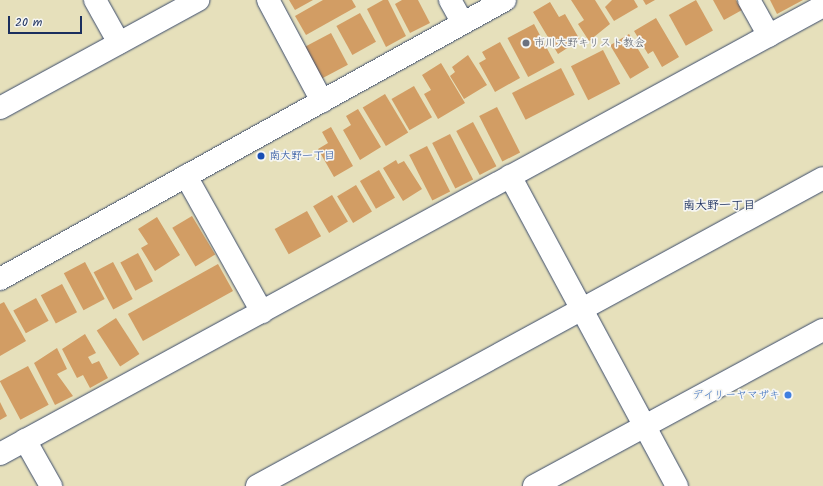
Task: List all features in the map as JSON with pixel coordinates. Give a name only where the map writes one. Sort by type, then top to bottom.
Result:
[{"type":"street","points":[[95,0],[119,43]]},
{"type":"street","points":[[0,108],[198,0]]},
{"type":"street","points":[[268,0],[322,101]]},
{"type":"street","points":[[450,0],[463,23]]},
{"type":"street","points":[[0,279],[505,0]]},
{"type":"street","points":[[749,0],[769,36]]},
{"type":"street","points":[[0,454],[823,6]]},
{"type":"street","points":[[186,176],[262,312]]},
{"type":"street","points":[[510,176],[677,486]]},
{"type":"street","points":[[257,486],[823,178]]},
{"type":"street","points":[[534,486],[823,330]]},
{"type":"street","points":[[25,440],[51,486]]},
{"type":"building","points":[[289,0],[313,0],[295,10]]},
{"type":"building","points":[[323,0],[352,0],[356,7],[306,35],[295,16]]},
{"type":"building","points":[[383,0],[388,0],[406,36],[386,47],[367,9]]},
{"type":"building","points":[[402,0],[418,0],[430,23],[410,33],[395,4]]},
{"type":"building","points":[[571,0],[595,0],[610,24],[589,41],[578,24],[584,20]]},
{"type":"building","points":[[612,0],[634,0],[638,7],[614,21],[605,7]]},
{"type":"building","points":[[643,0],[655,0],[646,5]]},
{"type":"building","points":[[696,0],[713,31],[686,46],[669,15]]},
{"type":"building","points":[[713,0],[736,0],[742,10],[724,20]]},
{"type":"building","points":[[770,0],[803,0],[777,14]]},
{"type":"building","points":[[550,2],[559,17],[565,14],[580,40],[558,54],[533,12]]},
{"type":"building","points":[[360,13],[376,42],[352,55],[336,26]]},
{"type":"building","points":[[656,18],[679,57],[662,67],[653,51],[648,54],[634,31]]},
{"type":"building","points":[[534,24],[555,63],[528,77],[508,38]]},
{"type":"building","points":[[331,33],[348,65],[321,79],[305,47]]},
{"type":"building","points":[[629,34],[649,67],[630,79],[610,45]]},
{"type":"building","points":[[500,42],[520,78],[495,92],[479,63],[486,59],[482,52]]},
{"type":"building","points":[[603,50],[620,84],[588,100],[571,66]]},
{"type":"building","points":[[468,55],[487,85],[464,99],[450,76],[455,72],[452,67]]},
{"type":"building","points":[[441,63],[465,103],[438,119],[424,94],[431,90],[422,75]]},
{"type":"building","points":[[561,68],[575,95],[526,120],[512,93]]},
{"type":"building","points":[[414,86],[432,117],[409,130],[391,99]]},
{"type":"building","points":[[385,94],[408,133],[386,146],[363,107]]},
{"type":"building","points":[[497,107],[520,152],[502,162],[479,116]]},
{"type":"building","points":[[358,109],[381,147],[360,160],[343,130],[351,125],[346,116]]},
{"type":"building","points":[[473,122],[496,166],[480,175],[456,131]]},
{"type":"building","points":[[331,127],[353,166],[334,177],[318,149],[328,143],[322,132]]},
{"type":"building","points":[[450,134],[473,179],[455,189],[432,143]]},
{"type":"building","points":[[427,146],[450,191],[432,201],[409,155]]},
{"type":"building","points":[[396,160],[398,164],[404,161],[422,189],[403,201],[383,168]]},
{"type":"building","points":[[379,170],[395,198],[376,209],[360,181]]},
{"type":"building","points":[[356,185],[372,212],[353,223],[337,196]]},
{"type":"building","points":[[332,195],[348,222],[329,233],[313,206]]},
{"type":"building","points":[[307,211],[321,236],[289,254],[275,229]]},
{"type":"building","points":[[192,216],[215,255],[195,266],[172,228]]},
{"type":"building","points":[[157,217],[180,255],[155,271],[141,248],[148,244],[138,229]]},
{"type":"building","points":[[138,253],[153,281],[135,291],[120,262]]},
{"type":"building","points":[[85,262],[105,299],[84,310],[64,273]]},
{"type":"building","points":[[113,262],[133,299],[113,309],[94,272]]},
{"type":"building","points":[[218,264],[233,291],[143,341],[128,314]]},
{"type":"building","points":[[62,284],[77,312],[56,324],[41,295]]},
{"type":"building","points":[[36,298],[49,321],[26,333],[13,311]]},
{"type":"building","points":[[4,302],[26,341],[0,356],[0,304]]},
{"type":"building","points":[[116,318],[139,354],[120,367],[97,331]]},
{"type":"building","points":[[85,334],[96,353],[88,357],[92,364],[99,361],[108,378],[90,388],[83,375],[77,378],[62,349]]},
{"type":"building","points":[[57,348],[67,369],[57,374],[73,396],[55,405],[34,363]]},
{"type":"building","points":[[28,366],[49,405],[20,420],[0,381]]},
{"type":"building","points":[[0,402],[7,416],[0,420]]},
{"type":"place","name":"市川大野キリスト教会","points":[[526,43]]},
{"type":"place","name":"南大野一丁目","points":[[261,156]]},
{"type":"place","name":"デイリーヤマザキ","points":[[788,395]]},
{"type":"district","name":"南大野一丁目","points":[[719,206]]}]
